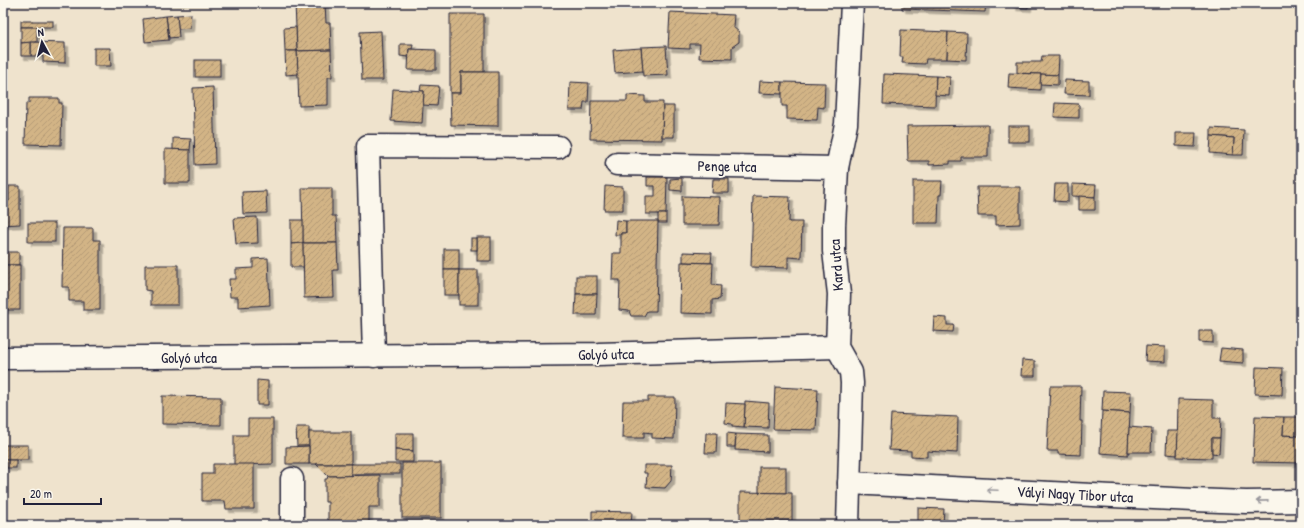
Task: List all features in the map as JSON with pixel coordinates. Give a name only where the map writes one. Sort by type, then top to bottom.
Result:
[{"type":"street","name":"Kard utca","points":[[837,347],[838,294],[834,251],[834,226],[837,168],[846,124],[852,3]]},
{"type":"street","points":[[374,356],[368,146],[558,147]]},
{"type":"street","name":"Penge utca","points":[[617,164],[837,168]]},
{"type":"street","points":[[837,347],[851,372],[852,383],[848,525]]},
{"type":"street","name":"Golyó utca","points":[[3,358],[598,354],[837,347]]},
{"type":"street","points":[[292,479],[292,525]]},
{"type":"street","name":"Vályi Nagy Tibor utca","points":[[849,483],[1194,500],[1301,501]]},
{"type":"green space","points":[[3,3],[191,3],[187,5]]},
{"type":"building","points":[[295,3],[325,3],[326,23],[330,23],[331,50],[297,51]]},
{"type":"building","points":[[902,3],[986,3],[985,12],[902,9]]},
{"type":"building","points":[[1014,3],[1028,3],[1028,8],[1013,7]]},
{"type":"building","points":[[670,12],[734,15],[733,27],[739,32],[739,42],[732,47],[732,59],[699,58],[700,44],[690,44],[690,49],[668,48]]},
{"type":"building","points":[[191,14],[190,28],[178,29],[177,15]]},
{"type":"building","points":[[450,14],[484,14],[484,72],[461,72],[461,93],[450,93]]},
{"type":"building","points":[[177,15],[179,37],[169,38],[166,16]]},
{"type":"building","points":[[166,16],[169,40],[145,42],[143,19]]},
{"type":"building","points":[[21,21],[53,21],[53,27],[21,27]]},
{"type":"building","points":[[21,27],[37,27],[37,42],[21,43]]},
{"type":"building","points":[[296,27],[297,51],[285,51],[284,28]]},
{"type":"building","points":[[901,30],[948,32],[947,59],[926,59],[925,64],[902,63],[903,57],[900,57]]},
{"type":"building","points":[[381,31],[383,80],[362,80],[360,32]]},
{"type":"building","points":[[948,32],[967,33],[966,60],[947,59]]},
{"type":"building","points":[[31,42],[65,43],[65,63],[43,62],[43,56],[31,56]]},
{"type":"building","points":[[31,42],[31,56],[21,56],[21,43]]},
{"type":"building","points":[[400,44],[413,44],[412,49],[409,49],[408,57],[400,56]]},
{"type":"building","points":[[666,46],[668,75],[643,76],[641,47]]},
{"type":"building","points":[[94,48],[110,48],[111,66],[94,66]]},
{"type":"building","points":[[641,48],[643,71],[615,73],[613,50]]},
{"type":"building","points":[[409,49],[436,50],[436,70],[408,70]]},
{"type":"building","points":[[331,50],[332,77],[328,77],[328,105],[299,106],[297,51]]},
{"type":"building","points":[[285,51],[297,51],[298,74],[286,75]]},
{"type":"building","points":[[1042,56],[1059,56],[1058,75],[1017,73],[1017,62],[1041,62]]},
{"type":"building","points":[[195,60],[220,60],[220,77],[195,77]]},
{"type":"building","points":[[461,72],[498,72],[498,126],[451,125],[450,93],[461,93]]},
{"type":"building","points":[[1009,73],[1041,74],[1040,90],[1008,88]]},
{"type":"building","points":[[884,74],[936,76],[935,106],[883,104]]},
{"type":"building","points":[[1041,74],[1058,75],[1058,85],[1040,84]]},
{"type":"building","points":[[936,76],[950,77],[949,96],[935,95]]},
{"type":"building","points":[[1065,80],[1089,81],[1089,95],[1064,94]]},
{"type":"building","points":[[760,81],[782,82],[782,94],[759,93]]},
{"type":"building","points":[[570,82],[589,83],[588,102],[584,102],[583,110],[569,110]]},
{"type":"building","points":[[782,82],[825,83],[824,108],[818,107],[817,120],[787,119],[787,106],[782,106]]},
{"type":"building","points":[[421,85],[439,86],[437,106],[423,105],[424,91],[420,91]]},
{"type":"building","points":[[213,87],[215,164],[195,165],[193,88]]},
{"type":"building","points":[[393,89],[424,91],[422,123],[391,121]]},
{"type":"building","points":[[627,95],[645,96],[645,102],[663,102],[662,140],[590,139],[591,101],[627,101]]},
{"type":"building","points":[[29,98],[59,98],[59,103],[62,103],[61,145],[25,144],[26,103],[29,103]]},
{"type":"building","points":[[1055,103],[1079,104],[1079,118],[1054,117]]},
{"type":"building","points":[[663,106],[674,106],[674,137],[662,137]]},
{"type":"building","points":[[988,125],[988,157],[961,157],[961,161],[950,161],[950,164],[929,165],[929,161],[908,161],[907,126]]},
{"type":"building","points":[[1008,126],[1030,126],[1030,142],[1008,142]]},
{"type":"building","points":[[1211,128],[1244,130],[1243,155],[1233,155],[1234,138],[1211,136]]},
{"type":"building","points":[[1176,133],[1196,133],[1195,147],[1176,146]]},
{"type":"building","points":[[1211,136],[1234,138],[1233,155],[1210,153]]},
{"type":"building","points":[[173,138],[191,139],[190,150],[173,150]]},
{"type":"building","points":[[165,149],[190,150],[190,183],[165,183]]},
{"type":"building","points":[[647,177],[667,177],[666,214],[646,214],[646,196],[655,196],[655,186],[647,186]]},
{"type":"building","points":[[682,178],[682,191],[670,190],[670,179]]},
{"type":"building","points":[[713,179],[729,179],[729,193],[712,193]]},
{"type":"building","points":[[913,181],[942,181],[941,195],[939,195],[938,223],[913,223]]},
{"type":"building","points":[[1055,184],[1068,184],[1068,202],[1054,201]]},
{"type":"building","points":[[1072,184],[1096,185],[1095,197],[1072,196]]},
{"type":"building","points":[[9,186],[20,186],[20,224],[3,225],[3,212],[7,211],[7,201],[9,201]]},
{"type":"building","points":[[605,186],[623,187],[623,210],[604,210]]},
{"type":"building","points":[[977,187],[1020,187],[1020,224],[996,225],[996,216],[978,216]]},
{"type":"building","points":[[302,188],[332,188],[332,216],[336,216],[337,243],[303,243]]},
{"type":"building","points":[[266,191],[267,213],[243,214],[242,192]]},
{"type":"building","points":[[682,196],[720,197],[719,225],[682,225]]},
{"type":"building","points":[[753,196],[790,197],[789,222],[802,222],[801,258],[788,257],[788,268],[751,267]]},
{"type":"building","points":[[1079,196],[1095,197],[1095,210],[1079,210]]},
{"type":"building","points":[[658,214],[666,214],[666,223],[658,223]]},
{"type":"building","points":[[257,217],[258,243],[236,244],[234,218]]},
{"type":"building","points":[[291,220],[303,220],[303,243],[291,244]]},
{"type":"building","points":[[616,220],[626,221],[626,233],[615,235]]},
{"type":"building","points":[[626,221],[658,221],[656,311],[647,311],[644,316],[631,316],[629,311],[619,310],[620,280],[612,280],[613,253],[621,253],[621,233],[626,233]]},
{"type":"building","points":[[28,223],[55,223],[55,242],[28,242]]},
{"type":"building","points":[[63,228],[93,228],[93,240],[100,240],[100,310],[83,310],[83,301],[69,301],[69,287],[62,287]]},
{"type":"building","points":[[477,237],[491,237],[491,261],[477,261]]},
{"type":"building","points":[[471,238],[477,238],[477,250],[471,250]]},
{"type":"building","points":[[303,243],[304,267],[291,267],[291,244]]},
{"type":"building","points":[[303,243],[337,243],[338,270],[333,270],[334,297],[304,298]]},
{"type":"building","points":[[444,249],[459,249],[459,270],[444,270]]},
{"type":"building","points":[[3,252],[19,252],[19,265],[3,265]]},
{"type":"building","points":[[683,252],[712,253],[711,263],[683,262]]},
{"type":"building","points":[[268,258],[270,305],[238,307],[238,297],[230,297],[229,279],[236,279],[236,269],[253,268],[253,259]]},
{"type":"building","points":[[681,262],[713,263],[712,285],[721,286],[720,299],[712,300],[712,314],[680,313]]},
{"type":"building","points":[[3,265],[20,265],[20,310],[3,310]]},
{"type":"building","points":[[145,265],[178,265],[178,305],[151,305],[151,291],[145,290]]},
{"type":"building","points":[[444,270],[459,270],[459,295],[444,295]]},
{"type":"building","points":[[459,270],[478,270],[478,305],[459,305]]},
{"type":"building","points":[[576,276],[597,276],[597,294],[576,294]]},
{"type":"building","points":[[576,294],[597,294],[596,315],[575,315]]},
{"type":"building","points":[[934,317],[947,318],[947,325],[954,325],[953,332],[933,331]]},
{"type":"building","points":[[1199,331],[1213,331],[1213,343],[1199,342]]},
{"type":"building","points":[[1146,346],[1165,347],[1165,362],[1145,361]]},
{"type":"building","points":[[1221,348],[1243,350],[1243,363],[1219,361]]},
{"type":"building","points":[[1022,360],[1035,361],[1035,376],[1021,376]]},
{"type":"building","points":[[1256,367],[1283,368],[1282,395],[1255,394]]},
{"type":"building","points":[[257,380],[268,381],[268,405],[257,405]]},
{"type":"building","points":[[1050,386],[1081,386],[1081,455],[1058,454],[1058,451],[1047,451]]},
{"type":"building","points":[[775,387],[818,389],[816,430],[773,429]]},
{"type":"building","points":[[1103,391],[1131,392],[1130,413],[1102,411]]},
{"type":"building","points":[[162,396],[221,397],[221,425],[162,424]]},
{"type":"building","points":[[648,397],[675,397],[674,439],[652,438],[652,433],[644,432],[644,438],[622,438],[623,401],[648,401]]},
{"type":"building","points":[[1178,399],[1213,400],[1213,418],[1221,418],[1220,438],[1212,438],[1212,458],[1177,457]]},
{"type":"building","points":[[745,401],[769,403],[768,428],[744,427]]},
{"type":"building","points":[[726,403],[745,404],[744,427],[732,426],[732,424],[725,423]]},
{"type":"building","points":[[1102,411],[1130,413],[1128,455],[1100,453]]},
{"type":"building","points":[[891,414],[958,417],[957,453],[927,451],[927,457],[911,456],[911,451],[889,450]]},
{"type":"building","points":[[1255,416],[1284,417],[1283,435],[1301,436],[1301,463],[1253,462]]},
{"type":"building","points":[[1284,417],[1301,417],[1301,436],[1283,435]]},
{"type":"building","points":[[248,419],[273,419],[273,464],[234,465],[234,435],[248,435]]},
{"type":"building","points":[[296,427],[309,427],[309,446],[297,446]]},
{"type":"building","points":[[1129,427],[1152,429],[1151,452],[1128,452]]},
{"type":"building","points":[[1167,431],[1178,431],[1177,455],[1166,454]]},
{"type":"building","points":[[309,432],[351,432],[351,464],[309,464]]},
{"type":"building","points":[[395,433],[413,433],[413,451],[395,450]]},
{"type":"building","points":[[706,433],[717,433],[716,453],[705,453]]},
{"type":"building","points":[[727,433],[736,434],[735,447],[727,447]]},
{"type":"building","points":[[736,434],[768,435],[768,452],[735,450]]},
{"type":"building","points":[[1212,438],[1220,438],[1219,454],[1212,453]]},
{"type":"building","points":[[5,445],[28,445],[28,460],[5,460]]},
{"type":"building","points":[[309,446],[309,464],[286,464],[286,447]]},
{"type":"building","points":[[395,450],[413,451],[413,462],[395,462]]},
{"type":"building","points":[[5,460],[16,460],[16,468],[5,468]]},
{"type":"building","points":[[402,463],[441,463],[441,518],[402,518]]},
{"type":"building","points":[[213,464],[254,464],[254,509],[226,509],[225,501],[202,501],[202,474],[213,474]]},
{"type":"building","points":[[316,464],[351,464],[351,476],[328,476]]},
{"type":"building","points":[[351,464],[400,464],[400,474],[351,474]]},
{"type":"building","points":[[644,465],[672,465],[671,481],[665,488],[646,487],[647,473],[644,473]]},
{"type":"building","points":[[759,467],[786,467],[786,493],[759,493]]},
{"type":"building","points":[[380,475],[380,507],[369,507],[369,525],[328,525],[328,502],[325,502],[325,479],[327,479],[328,476]]},
{"type":"building","points":[[740,492],[792,493],[792,521],[740,521]]},
{"type":"building","points":[[918,508],[944,509],[943,524],[918,523]]},
{"type":"building","points":[[592,511],[632,512],[631,525],[592,525]]}]
